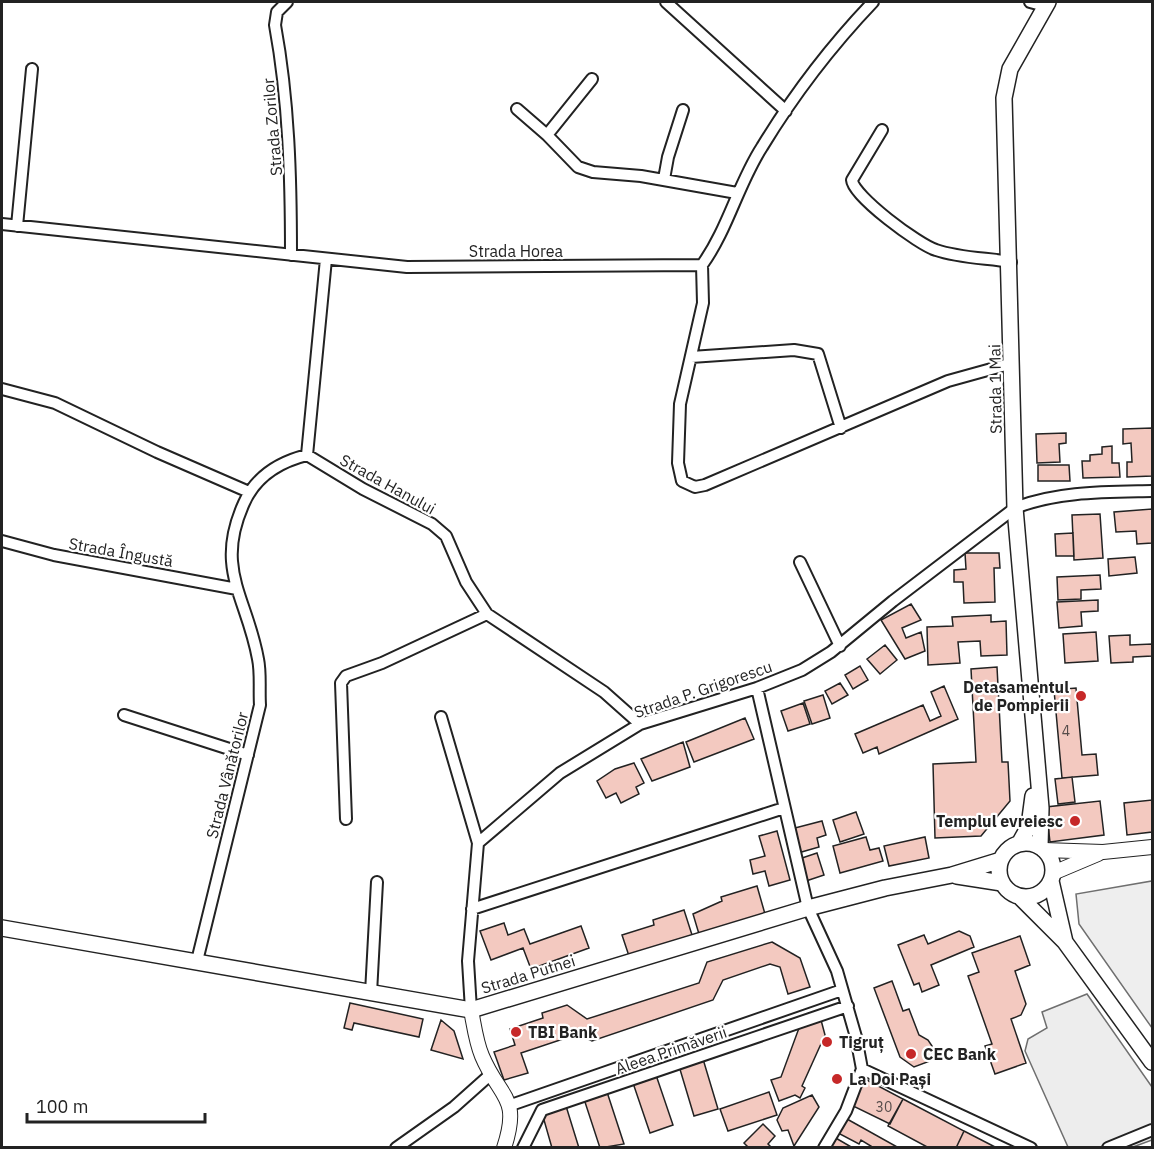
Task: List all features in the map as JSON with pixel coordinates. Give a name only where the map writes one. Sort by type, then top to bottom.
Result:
[{"type":"main road","name":"Strada 1 Mai","points":[[1042,848],[1015,508],[1005,83],[1010,69],[1046,4]]},
{"type":"main road","name":"Strada 1 Mai","points":[[1020,844],[1029,826],[1037,785]]},
{"type":"main road","points":[[1065,942],[1052,877],[1053,864],[1042,848],[1020,844],[1011,848],[1001,860],[999,876],[1002,883],[1020,897],[1065,942],[1152,1062]]},
{"type":"main road","name":"Strada Putnei","points":[[2,928],[197,960],[471,1010],[808,908],[885,888],[951,875],[1001,860]]},
{"type":"main road","name":"Strada Putnei","points":[[951,875],[1002,883]]},
{"type":"main road","points":[[1020,897],[1038,894],[1052,877]]},
{"type":"street","name":"Strada Zorilor","points":[[287,2],[277,12],[275,25],[287,114],[291,183],[291,255]]},
{"type":"street","points":[[666,2],[786,111]]},
{"type":"street","points":[[873,2],[851,24],[762,147],[736,193],[715,247],[702,265],[703,303],[680,404],[678,463],[682,481],[688,485],[705,485],[948,381],[1013,363]]},
{"type":"street","points":[[1029,2],[1046,4]]},
{"type":"street","points":[[17,226],[32,69]]},
{"type":"street","points":[[548,135],[592,79]]},
{"type":"street","points":[[517,109],[548,135],[578,167],[593,172],[664,179],[736,193]]},
{"type":"street","points":[[664,179],[668,157],[683,110]]},
{"type":"street","points":[[882,130],[852,180],[853,186],[864,199],[935,250],[1011,262]]},
{"type":"street","name":"Strada Horea","points":[[2,224],[407,267],[702,265]]},
{"type":"street","points":[[307,455],[326,259]]},
{"type":"street","points":[[691,357],[794,350],[818,354],[841,428]]},
{"type":"street","points":[[2,389],[55,403],[157,452],[249,492]]},
{"type":"street","name":"Strada Vânătorilor","points":[[197,960],[260,705],[259,661],[237,589],[231,539],[249,492],[285,460],[307,455]]},
{"type":"street","name":"Strada Hanului","points":[[307,455],[363,489],[432,524],[446,536],[465,582],[487,614],[604,692],[640,724]]},
{"type":"street","name":"Strada P. Grigorescu","points":[[478,843],[560,773],[640,724],[758,688],[802,670],[840,646],[893,601],[1015,508],[1038,499],[1055,496],[1152,491]]},
{"type":"street","name":"Strada Îngustă","points":[[2,541],[54,555],[237,589]]},
{"type":"street","points":[[800,562],[840,646]]},
{"type":"street","points":[[346,819],[341,683],[346,676],[382,663],[487,614]]},
{"type":"street","points":[[758,688],[808,908],[837,971],[848,1006],[862,1069],[846,1111],[825,1148]]},
{"type":"street","points":[[124,715],[248,755]]},
{"type":"street","points":[[441,717],[478,843],[468,961],[471,1010],[482,1056],[511,1105],[512,1120],[506,1141],[523,1146]]},
{"type":"street","points":[[472,909],[784,808]]},
{"type":"street","points":[[1042,848],[1103,852],[1152,847]]},
{"type":"street","points":[[1052,877],[1103,852]]},
{"type":"street","points":[[371,993],[377,882]]},
{"type":"street","name":"Aleea Primăverii","points":[[511,1105],[843,990]]},
{"type":"street","name":"Aleea Primăverii","points":[[523,1146],[542,1110],[848,1006]]},
{"type":"street","points":[[862,1069],[1031,1148]]},
{"type":"street","points":[[396,1148],[454,1107],[491,1074]]},
{"type":"street","points":[[1108,1148],[1152,1130]]},
{"type":"shaded area","points":[[1152,881],[1152,1028],[1079,924],[1076,894]]},
{"type":"shaded area","points":[[1087,994],[1152,1087],[1152,1140],[1133,1147],[1068,1147],[1025,1051],[1028,1039],[1047,1028],[1042,1012]]},
{"type":"building","points":[[1152,428],[1152,476],[1127,477],[1127,462],[1132,462],[1131,443],[1123,444],[1123,429]]},
{"type":"building","points":[[1066,433],[1066,443],[1059,444],[1060,462],[1037,463],[1036,434]]},
{"type":"building","points":[[1112,446],[1112,463],[1119,463],[1120,477],[1083,478],[1082,461],[1090,461],[1090,455],[1102,454],[1102,447]]},
{"type":"building","points":[[1038,465],[1069,465],[1070,481],[1038,481]]},
{"type":"building","points":[[1152,509],[1152,543],[1137,544],[1136,531],[1116,532],[1114,512]]},
{"type":"building","points":[[1100,514],[1103,558],[1074,560],[1072,515]]},
{"type":"building","points":[[1073,533],[1074,556],[1056,556],[1055,534]]},
{"type":"building","points":[[965,553],[999,553],[1000,568],[994,568],[995,602],[964,603],[963,582],[954,582],[954,570],[966,569]]},
{"type":"building","points":[[1135,557],[1137,573],[1109,576],[1108,559]]},
{"type":"building","points":[[1100,575],[1101,589],[1081,590],[1081,599],[1058,600],[1057,577]]},
{"type":"building","points":[[1098,600],[1098,611],[1081,612],[1082,626],[1059,628],[1057,602]]},
{"type":"building","points":[[911,604],[921,620],[902,628],[906,638],[921,632],[925,651],[905,659],[881,620]]},
{"type":"building","points":[[991,615],[991,622],[1006,621],[1007,655],[981,656],[980,641],[958,642],[960,663],[928,665],[927,627],[953,626],[952,617]]},
{"type":"building","points":[[1096,632],[1098,661],[1065,663],[1063,634]]},
{"type":"building","points":[[1130,635],[1130,645],[1152,644],[1152,656],[1133,657],[1133,662],[1111,663],[1109,636]]},
{"type":"building","points":[[885,645],[897,660],[880,674],[867,659]]},
{"type":"building","points":[[860,666],[868,680],[853,689],[845,675]]},
{"type":"building","points":[[997,667],[1002,762],[1008,762],[1010,801],[981,836],[935,838],[933,764],[976,762],[971,669]]},
{"type":"building","points":[[840,683],[848,695],[832,704],[825,691]]},
{"type":"building","points":[[944,686],[958,719],[879,754],[877,747],[863,753],[855,734],[923,705],[930,721],[941,716],[931,692]]},
{"type":"building","points":[[1076,688],[1082,755],[1096,754],[1098,775],[1062,778],[1054,690]]},
{"type":"building","points":[[823,695],[830,718],[812,724],[804,701]]},
{"type":"building","points":[[803,703],[810,724],[788,731],[781,711]]},
{"type":"building","points":[[745,718],[754,739],[694,762],[686,742]]},
{"type":"building","points":[[683,742],[690,767],[652,781],[641,759]]},
{"type":"building","points":[[634,763],[644,783],[636,787],[639,794],[621,803],[616,793],[606,798],[597,781],[615,769]]},
{"type":"building","points":[[1072,777],[1075,802],[1058,804],[1055,779]]},
{"type":"building","points":[[1152,800],[1152,832],[1127,835],[1124,803]]},
{"type":"building","name":"Templul evreiesc","points":[[1100,801],[1104,835],[1050,842],[1046,807]]},
{"type":"building","points":[[856,812],[864,834],[840,842],[833,820]]},
{"type":"building","points":[[822,821],[826,835],[817,838],[819,847],[798,853],[791,829]]},
{"type":"building","points":[[777,831],[790,880],[769,886],[765,871],[753,874],[750,860],[765,856],[759,836]]},
{"type":"building","points":[[866,837],[870,850],[879,848],[883,861],[840,873],[833,846]]},
{"type":"building","points":[[925,837],[929,858],[889,866],[884,846]]},
{"type":"building","points":[[817,853],[824,875],[806,881],[799,859]]},
{"type":"building","points":[[757,886],[765,914],[699,934],[693,914],[722,901],[721,897]]},
{"type":"building","points":[[684,910],[693,938],[630,959],[622,935],[654,925],[653,920]]},
{"type":"building","points":[[504,923],[508,935],[524,929],[530,944],[581,926],[589,948],[531,969],[523,948],[491,960],[480,931]]},
{"type":"building","points":[[959,931],[970,936],[974,947],[931,965],[939,985],[922,992],[919,983],[914,985],[898,945],[924,935],[928,944]]},
{"type":"building","points":[[1020,936],[1030,965],[1015,971],[1026,1004],[1021,1015],[1011,1019],[1026,1063],[995,1074],[985,1046],[992,1044],[968,976],[979,972],[972,953]]},
{"type":"building","points":[[772,942],[800,958],[810,987],[788,994],[780,967],[770,964],[723,980],[713,1000],[592,1041],[578,1034],[521,1053],[528,1073],[504,1080],[494,1052],[515,1045],[510,1029],[543,1018],[542,1013],[567,1005],[587,1019],[699,983],[707,962]]},
{"type":"building","points":[[892,981],[903,1011],[909,1009],[919,1035],[928,1040],[932,1046],[930,1061],[914,1067],[900,1057],[874,988]]},
{"type":"building","points":[[350,1003],[423,1019],[419,1037],[354,1023],[352,1030],[344,1028]]},
{"type":"building","points":[[441,1020],[454,1031],[463,1059],[431,1050]]},
{"type":"building","points":[[821,1020],[825,1035],[802,1086],[805,1088],[800,1098],[795,1095],[779,1101],[771,1080],[781,1077],[799,1028]]},
{"type":"building","points":[[703,1059],[718,1109],[694,1116],[679,1066]]},
{"type":"building","points":[[656,1075],[673,1125],[650,1133],[633,1083]]},
{"type":"building","points":[[865,1079],[903,1099],[890,1124],[851,1105]]},
{"type":"building","points":[[607,1092],[624,1144],[600,1148],[584,1099]]},
{"type":"building","points":[[769,1092],[777,1115],[728,1131],[720,1109]]},
{"type":"building","points":[[812,1095],[819,1107],[794,1146],[788,1130],[782,1131],[777,1120],[783,1108]]},
{"type":"building","points":[[903,1099],[964,1131],[956,1148],[929,1148],[888,1126]]},
{"type":"building","points":[[566,1106],[579,1148],[552,1148],[542,1113]]},
{"type":"building","points":[[847,1119],[899,1148],[874,1148],[861,1140],[859,1144],[838,1133]]},
{"type":"building","points":[[763,1124],[775,1136],[768,1144],[772,1148],[749,1148],[744,1143]]},
{"type":"building","points":[[964,1131],[997,1148],[956,1148]]},
{"type":"building","points":[[834,1137],[853,1148],[829,1148]]},
{"type":"place","name":"Detasamentul de Pompierii","points":[[1081,696]]},
{"type":"place","name":"Templul evreiesc","points":[[1075,821]]},
{"type":"place","name":"TBI Bank","points":[[516,1032]]},
{"type":"place","name":"Tigruț","points":[[827,1042]]},
{"type":"place","name":"CEC Bank","points":[[911,1054]]},
{"type":"place","name":"La Doi Pași","points":[[837,1079]]}]
